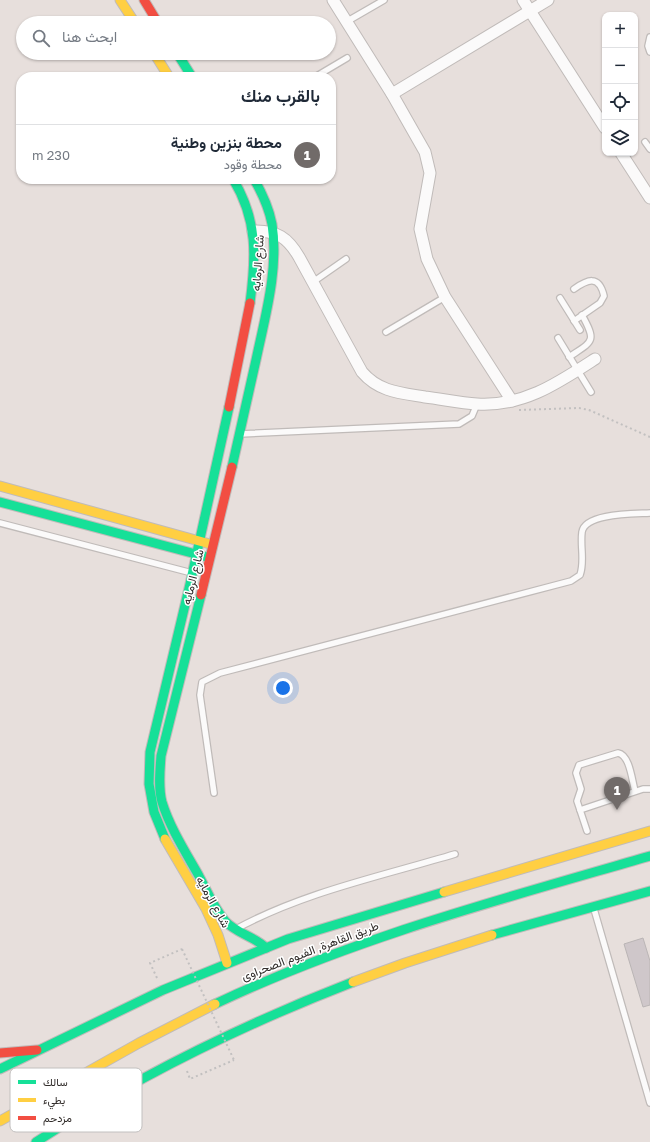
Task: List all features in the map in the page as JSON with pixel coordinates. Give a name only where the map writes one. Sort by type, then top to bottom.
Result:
[{"type":"main road","points":[[120,0],[130,16]]},
{"type":"main road","points":[[144,0],[154,16]]},
{"type":"main road","points":[[158,60],[166,72]]},
{"type":"main road","points":[[181,60],[189,72]]},
{"type":"main road","name":"شارع الرمايه","points":[[227,963],[217,932],[157,825],[148,788],[150,752],[201,542],[250,300],[254,255],[253,231],[248,207],[236,184]]},
{"type":"main road","name":"شارع الرمايه","points":[[256,184],[267,205],[273,233],[273,265],[270,292],[240,434],[211,558],[161,756],[160,790],[165,812],[216,908],[234,930],[245,938],[262,944],[266,948]]},
{"type":"main road","points":[[0,486],[214,545]]},
{"type":"main road","points":[[0,502],[211,558]]},
{"type":"main road","points":[[0,1069],[36,1050],[163,990],[266,948],[388,908],[650,831]]},
{"type":"main road","name":"طريق القاهرة, الفيوم الصحراوى","points":[[95,1068],[166,1028],[282,973],[409,927],[650,856]]},
{"type":"main road","points":[[142,1078],[253,1024],[315,997],[425,956],[650,891]]},
{"type":"main road","points":[[0,1053],[36,1050]]},
{"type":"main road","name":"طريق القاهرة, الفيوم الصحراوى","points":[[0,1121],[10,1115]]},
{"type":"main road","points":[[36,1142],[52,1132]]},
{"type":"street","points":[[333,0],[392,94],[425,152],[430,173],[420,229],[427,259],[446,297],[512,402]]},
{"type":"street","points":[[523,0],[602,123]]},
{"type":"street","points":[[392,94],[548,0]]},
{"type":"street","points":[[623,156],[649,194]]},
{"type":"street","points":[[253,231],[273,233],[288,241],[313,282],[362,372],[373,383],[395,392],[477,404],[512,402],[546,390],[595,359]]},
{"type":"lane","points":[[346,22],[384,0]]},
{"type":"lane","points":[[650,37],[648,46],[650,52]]},
{"type":"lane","points":[[324,72],[348,58]]},
{"type":"lane","points":[[645,142],[650,150]]},
{"type":"lane","points":[[313,282],[346,259]]},
{"type":"lane","points":[[574,289],[586,281],[591,280],[596,282],[603,294],[602,301],[574,321]]},
{"type":"lane","points":[[386,332],[446,297]]},
{"type":"lane","points":[[560,298],[580,330]]},
{"type":"lane","points":[[569,357],[588,344],[591,339],[591,331],[582,315]]},
{"type":"lane","points":[[558,338],[591,392]]},
{"type":"lane","points":[[240,434],[459,424],[472,416],[477,404]]},
{"type":"lane","points":[[214,793],[200,694],[202,682],[220,673],[571,581],[580,575],[582,568],[582,531],[587,522],[597,518],[650,513]]},
{"type":"lane","points":[[0,523],[206,576]]},
{"type":"lane","points":[[587,831],[577,799],[581,788],[576,770],[579,765],[618,753],[622,754],[626,759],[635,791]]},
{"type":"lane","points":[[580,810],[645,788],[650,789]]},
{"type":"lane","points":[[234,930],[291,902],[455,854]]},
{"type":"lane","points":[[594,907],[648,1089],[650,1103]]},
{"type":"path","points":[[512,402],[521,411],[579,408],[589,410],[650,437]]},
{"type":"path","points":[[150,963],[182,948],[234,1060],[199,1075]]},
{"type":"building","points":[[643,938],[650,961],[650,1005],[643,1007],[624,944]]},
{"type":"traffic: fast","points":[[181,60],[189,72]]},
{"type":"traffic: fast","points":[[236,184],[247,209],[253,239],[254,254],[250,303]]},
{"type":"traffic: fast","points":[[232,467],[267,310],[274,258],[274,241],[271,218],[257,184]]},
{"type":"traffic: fast","points":[[165,839],[154,812],[149,784],[150,752],[190,584],[229,407]]},
{"type":"traffic: fast","points":[[0,502],[207,557]]},
{"type":"traffic: fast","points":[[201,595],[161,756],[160,791],[162,802],[174,831],[221,916],[235,929],[266,948]]},
{"type":"traffic: fast","points":[[215,1004],[268,980],[321,959],[429,921],[650,856]]},
{"type":"traffic: fast","points":[[492,935],[650,891]]},
{"type":"traffic: fast","points":[[0,1069],[163,990],[288,939],[444,892]]},
{"type":"traffic: fast","points":[[142,1079],[230,1034],[353,982]]},
{"type":"traffic: fast","points":[[36,1142],[52,1132]]},
{"type":"traffic: slow","points":[[120,0],[130,16]]},
{"type":"traffic: slow","points":[[158,60],[166,72]]},
{"type":"traffic: slow","points":[[0,486],[210,544]]},
{"type":"traffic: slow","points":[[444,892],[650,831]]},
{"type":"traffic: slow","points":[[165,839],[206,909],[218,935],[227,963]]},
{"type":"traffic: slow","points":[[353,982],[405,963],[492,935]]},
{"type":"traffic: slow","points":[[94,1068],[215,1004]]},
{"type":"traffic: slow","points":[[0,1121],[10,1115]]},
{"type":"traffic: jam","points":[[144,0],[154,16]]},
{"type":"traffic: jam","points":[[229,407],[250,303]]},
{"type":"traffic: jam","points":[[201,595],[232,467]]},
{"type":"traffic: jam","points":[[0,1053],[37,1050]]},
{"type":"place","name":"محطة بنزين وطنية","points":[[617,810]]}]
